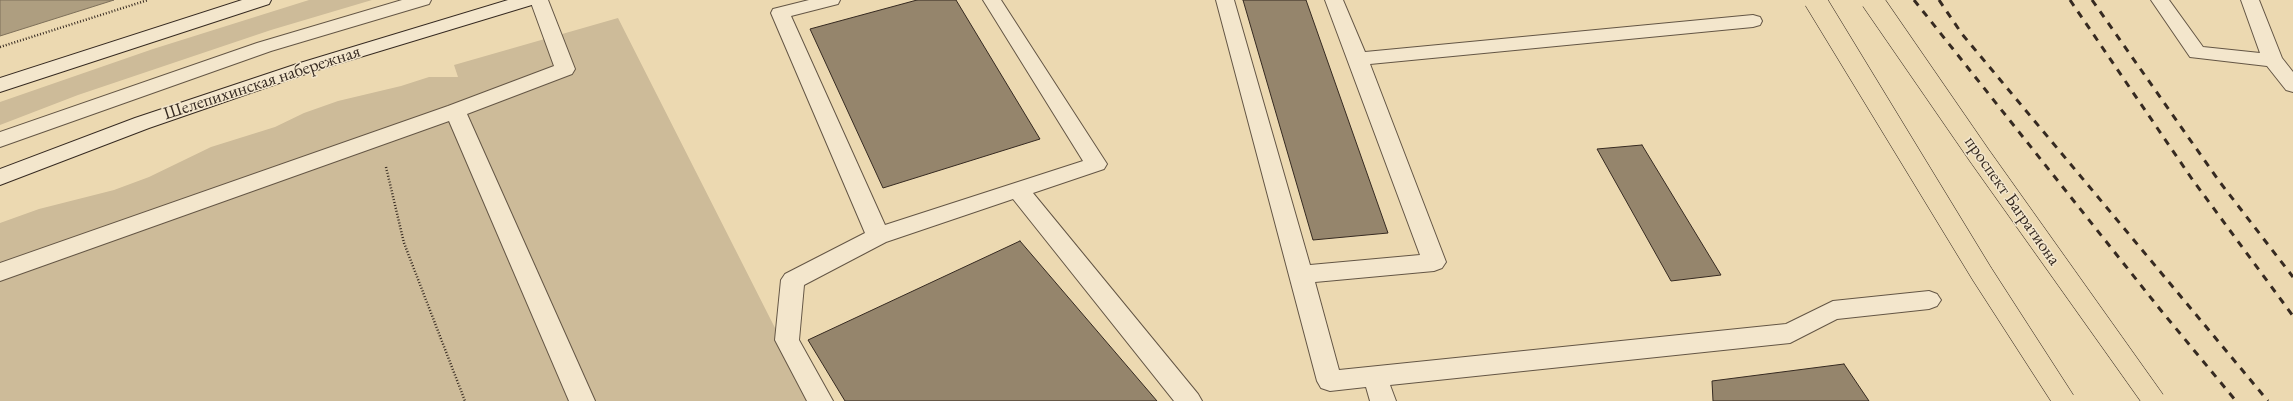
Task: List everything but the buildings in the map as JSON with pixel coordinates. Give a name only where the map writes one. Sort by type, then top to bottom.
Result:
[{"type":"main road","points":[[0,85],[190,22],[262,0]]},
{"type":"main road","name":"Шелепихинская набережная","points":[[0,140],[264,47],[422,0]]},
{"type":"main road","name":"Шелепихинская набережная","points":[[0,177],[142,123],[292,72],[528,0]]},
{"type":"main road","points":[[0,272],[379,139],[565,69],[551,36],[539,0]]},
{"type":"main road","points":[[831,0],[776,7],[878,236]]},
{"type":"main road","points":[[820,401],[787,340],[793,280],[878,236],[1096,164],[992,0]]},
{"type":"main road","points":[[1225,0],[1330,381],[1790,333],[1833,310],[1929,300]]},
{"type":"main road","points":[[1301,275],[1434,262],[1358,59],[1334,0]]},
{"type":"main road","points":[[1815,0],[1982,274],[2064,401]]},
{"type":"main road","name":"проспект Багратиона","points":[[1872,0],[1979,155],[2154,401]]},
{"type":"main road","points":[[2160,0],[2196,54],[2272,60]]},
{"type":"main road","points":[[2250,0],[2272,60],[2293,85]]},
{"type":"main road","points":[[1358,59],[1753,21]]},
{"type":"main road","points":[[455,111],[582,401]]},
{"type":"main road","points":[[1018,190],[1189,401]]},
{"type":"main road","points":[[1375,377],[1383,401]]},
{"type":"path","points":[[0,47],[148,0]]},
{"type":"path","points":[[379,139],[404,242],[464,401]]},
{"type":"shaded area","points":[[0,0],[114,0],[0,36]]},
{"type":"shaded area","points":[[309,0],[372,0],[271,30],[78,95],[0,125],[0,102],[153,49]]},
{"type":"shaded area","points":[[618,18],[812,401],[0,401],[0,223],[39,209],[114,190],[149,177],[211,147],[275,127],[304,113],[338,101],[401,86],[429,77],[458,77],[454,65]]},
{"type":"railway","points":[[1914,0],[2159,308],[2236,401]]},
{"type":"railway","points":[[1939,0],[1962,34],[2268,401]]},
{"type":"railway","points":[[2070,0],[2192,179],[2293,316]]},
{"type":"railway","points":[[2092,0],[2219,181],[2293,277]]}]
